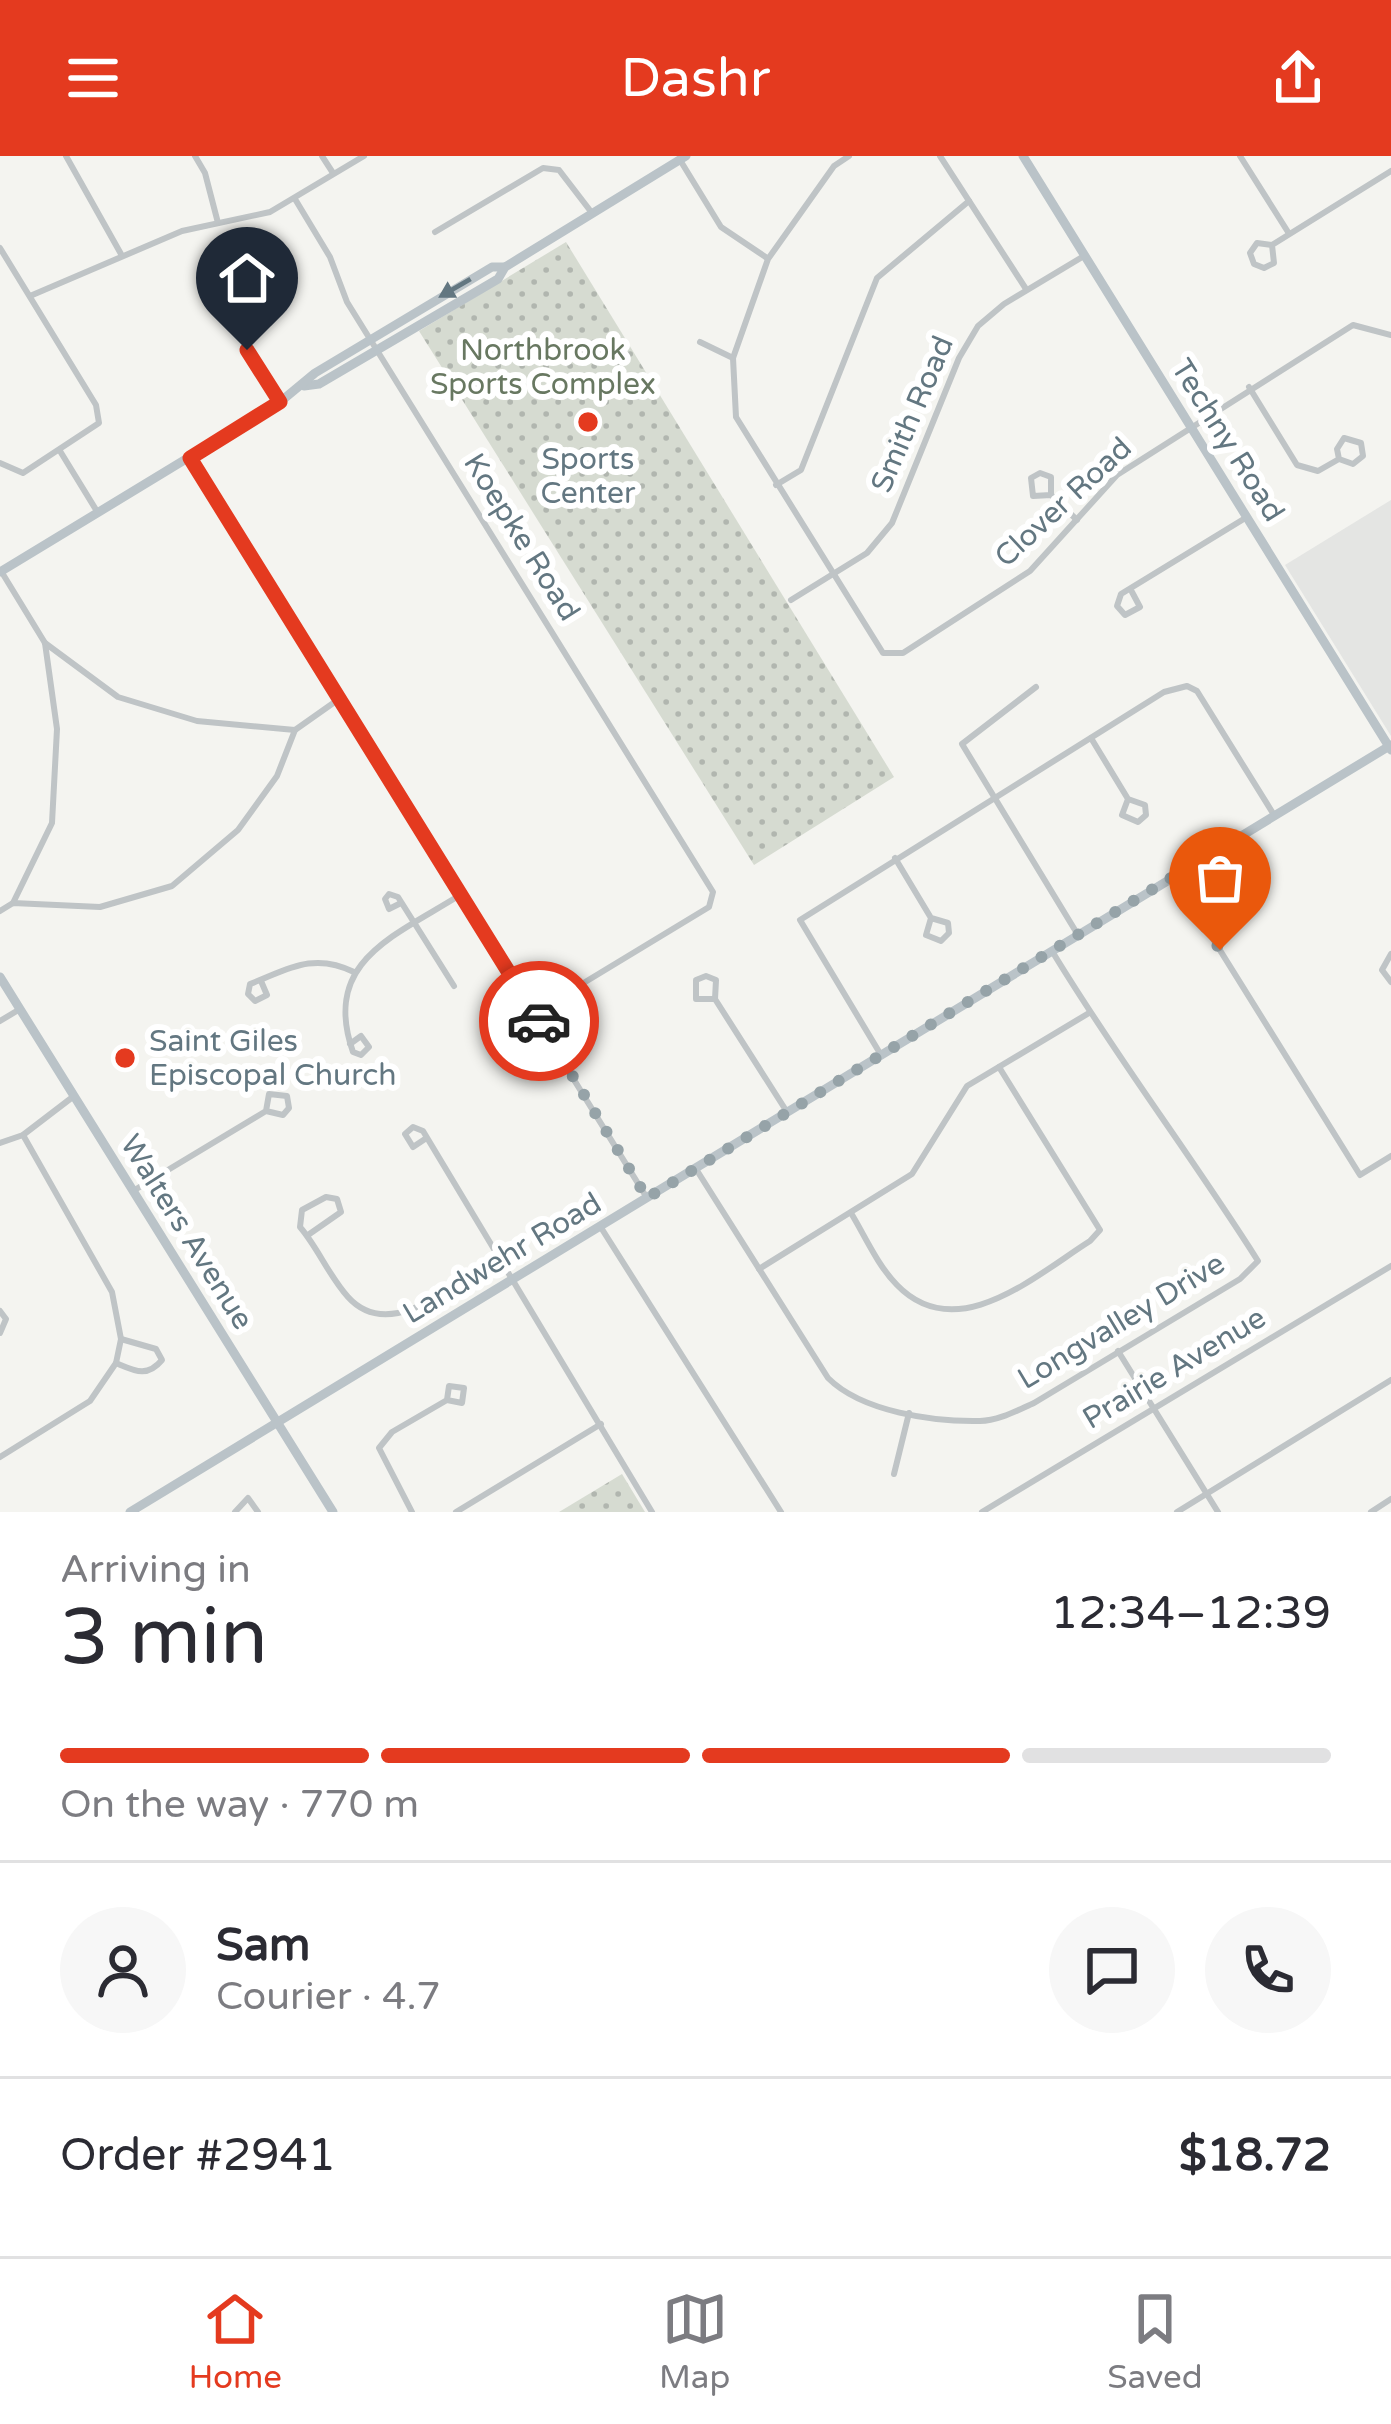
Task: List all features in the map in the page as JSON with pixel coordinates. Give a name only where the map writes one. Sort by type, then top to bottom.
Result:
[{"type":"main road","name":"Techny Road","points":[[1023,156],[1390,747]]},
{"type":"main road","points":[[304,386],[319,385],[498,279],[505,267],[683,158]]},
{"type":"main road","points":[[1,572],[280,402],[315,373],[424,306],[492,267],[505,267]]},
{"type":"main road","points":[[424,306],[431,318]]},
{"type":"main road","name":"Landwehr Road","points":[[130,1512],[1390,747]]},
{"type":"main road","name":"Walters Avenue","points":[[0,977],[333,1512]]},
{"type":"street","points":[[66,156],[121,254]]},
{"type":"street","points":[[195,156],[205,173],[218,223]]},
{"type":"street","points":[[322,156],[333,174]]},
{"type":"street","points":[[30,296],[121,254],[255,216],[295,199],[364,156]]},
{"type":"street","points":[[833,574],[736,417],[733,358],[768,259],[834,166],[849,156]]},
{"type":"street","points":[[940,156],[1027,290]]},
{"type":"street","points":[[1240,156],[1288,232]]},
{"type":"street","points":[[683,158],[721,227],[768,259]]},
{"type":"street","points":[[435,232],[542,168],[559,170],[592,213]]},
{"type":"street","points":[[1272,245],[1274,263],[1264,268],[1254,264],[1254,246],[1272,245],[1391,171]]},
{"type":"street","name":"Koepke Road","points":[[295,199],[370,340],[714,898],[710,907],[534,1013]]},
{"type":"street","points":[[776,485],[801,470],[877,278],[969,201]]},
{"type":"street","points":[[0,248],[96,405],[99,423],[23,473],[1,464]]},
{"type":"street","name":"Smith Road","points":[[791,600],[867,553],[892,523],[969,339],[1027,290],[1085,255]]},
{"type":"street","name":"Clover Road","points":[[833,574],[875,643],[892,656],[1030,571],[1117,475],[1249,388],[1353,325],[1391,335]]},
{"type":"street","points":[[700,342],[733,358]]},
{"type":"street","points":[[247,350],[280,402]]},
{"type":"street","points":[[1249,388],[1298,465],[1318,471],[1340,459]]},
{"type":"street","points":[[1341,440],[1359,441],[1364,449],[1359,460],[1347,464],[1340,459],[1341,440]]},
{"type":"street","points":[[59,451],[98,513]]},
{"type":"street","points":[[190,458],[647,1198]]},
{"type":"street","points":[[1051,495],[1051,477],[1040,473],[1030,478],[1033,496],[1051,495],[1078,520]]},
{"type":"street","points":[[1132,592],[1140,605],[1125,615],[1116,602],[1132,592],[1135,584],[1247,517]]},
{"type":"street","points":[[1,572],[45,643],[118,697],[196,722],[295,730]]},
{"type":"street","points":[[0,911],[13,903],[52,823],[57,729],[45,643]]},
{"type":"street","points":[[881,1055],[800,920],[1164,692],[1187,686],[1198,691],[1274,815]]},
{"type":"street","points":[[1036,687],[962,744],[1078,935]]},
{"type":"street","points":[[13,903],[100,907],[172,886],[238,830],[277,776],[295,730],[339,699]]},
{"type":"street","points":[[1091,739],[1128,799],[1145,805],[1141,821],[1122,817],[1128,799]]},
{"type":"street","points":[[895,858],[931,918],[948,923],[944,940],[926,935],[931,918]]},
{"type":"street","points":[[1174,876],[1360,1175],[1391,1156]]},
{"type":"street","points":[[350,1044],[343,1007],[354,972],[387,939],[460,895]]},
{"type":"street","points":[[399,904],[416,922],[454,986]]},
{"type":"street","points":[[759,1269],[912,1174],[967,1086],[1089,1012],[1052,951]]},
{"type":"street","points":[[1391,955],[1382,970],[1391,982]]},
{"type":"street","points":[[261,981],[280,967],[301,962],[354,972]]},
{"type":"street","points":[[715,999],[696,999],[696,980],[706,976],[716,980],[715,999],[787,1112]]},
{"type":"street","points":[[0,1021],[20,1009]]},
{"type":"street","name":"Longvalley Drive","points":[[696,1169],[836,1387],[866,1403],[909,1412],[983,1422],[1003,1416],[1240,1280],[1258,1261],[1192,1156],[1089,1012]]},
{"type":"street","points":[[851,1213],[893,1282],[913,1299],[943,1309],[986,1304],[1090,1241],[1100,1230],[999,1067]]},
{"type":"street","points":[[133,1191],[266,1111],[283,1115],[288,1099],[278,1091],[269,1094],[266,1111]]},
{"type":"street","points":[[0,1143],[22,1135],[74,1096]]},
{"type":"street","points":[[0,1457],[90,1401],[116,1363],[121,1339],[112,1292],[22,1135]]},
{"type":"street","points":[[425,1139],[652,1512]]},
{"type":"street","points":[[308,1235],[341,1211],[337,1199],[326,1198],[302,1210],[298,1221],[353,1303],[390,1314],[422,1306],[497,1256]]},
{"type":"street","points":[[600,1226],[782,1512]]},
{"type":"street","name":"Prairie Avenue","points":[[982,1512],[1391,1266]]},
{"type":"street","points":[[0,1311],[6,1319],[0,1334]]},
{"type":"street","points":[[116,1363],[139,1373],[154,1370],[162,1360],[156,1349],[121,1339]]},
{"type":"street","points":[[1118,1351],[1218,1512]]},
{"type":"street","points":[[1177,1512],[1391,1380]]},
{"type":"street","points":[[412,1512],[379,1448],[392,1432],[447,1400]]},
{"type":"street","points":[[894,1474],[909,1412]]},
{"type":"street","points":[[456,1512],[601,1424]]},
{"type":"street","points":[[235,1512],[248,1498],[258,1512]]},
{"type":"street","points":[[1371,1512],[1391,1499]]},
{"type":"shaded area","points":[[1391,500],[1391,736],[1285,565]]},
{"type":"green space","name":"Northbrook Sports Complex","points":[[566,242],[894,777],[754,865],[419,331]]},
{"type":"green space","points":[[622,1474],[645,1512],[559,1512]]},
{"type":"way so far","points":[[539,1021],[647,1198],[1174,876],[1220,950]]},
{"type":"place","name":"Sports Center","points":[[588,422]]},
{"type":"place","name":"Saint Giles Episcopal Church","points":[[125,1058]]},
{"type":"route","points":[[247,350],[280,402],[190,458],[539,1021]]}]
